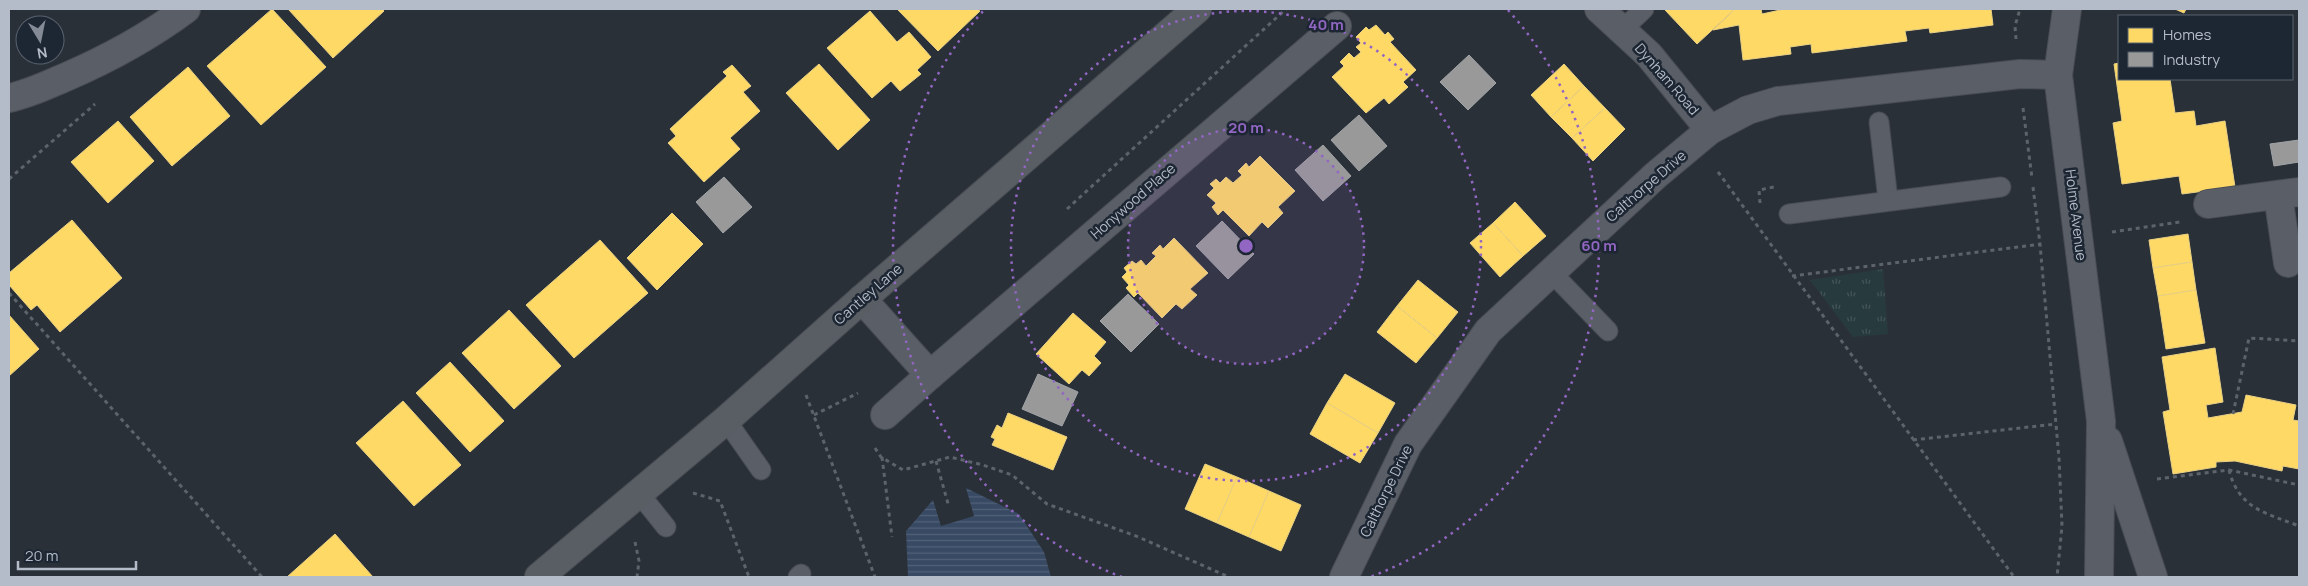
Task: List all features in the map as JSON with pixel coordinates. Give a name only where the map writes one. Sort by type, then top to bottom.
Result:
[{"type":"street","points":[[9,98],[25,94],[113,57],[160,29],[186,9]]},
{"type":"street","name":"Cantley Lane","points":[[539,577],[726,420],[862,299],[1197,9]]},
{"type":"street","name":"Dynham Road","points":[[1599,9],[1649,55],[1710,130]]},
{"type":"street","name":"Holme Avenue","points":[[2067,9],[2058,74],[2101,421],[2098,577]]},
{"type":"street","name":"Honywood Place","points":[[885,415],[1337,26]]},
{"type":"street","name":"Calthorpe Drive","points":[[1344,577],[1408,444],[1488,331],[1656,175],[1710,130],[1748,110],[1778,100],[2020,74],[2058,74]]},
{"type":"street","points":[[2208,204],[2289,193],[2288,263]]},
{"type":"street","points":[[862,299],[930,375]]},
{"type":"street","name":"Holme Avenue","points":[[2101,421],[2153,577]]},
{"type":"lane","points":[[1622,30],[1644,9]]},
{"type":"lane","points":[[1879,122],[1888,200]]},
{"type":"lane","points":[[1789,214],[1888,200],[2002,188]]},
{"type":"lane","points":[[1551,272],[1608,331]]},
{"type":"lane","points":[[726,420],[761,470]]},
{"type":"lane","points":[[638,492],[666,527]]},
{"type":"path","points":[[1065,211],[1286,9]]},
{"type":"path","points":[[2020,9],[2015,26],[2040,244],[2056,424],[2062,526],[2057,577]]},
{"type":"path","points":[[9,179],[96,102]]},
{"type":"path","points":[[1718,172],[1792,276],[2014,577]]},
{"type":"path","points":[[1792,276],[2040,244],[2201,219],[2208,204]]},
{"type":"path","points":[[9,293],[262,577]]},
{"type":"path","points":[[2232,414],[2249,338],[2299,340]]},
{"type":"path","points":[[791,362],[814,415],[875,577]]},
{"type":"path","points":[[814,415],[857,393],[864,387]]},
{"type":"path","points":[[857,393],[859,401]]},
{"type":"path","points":[[1913,440],[2056,424]]},
{"type":"path","points":[[871,441],[882,457],[902,470],[950,457],[1012,475],[1047,504],[1136,536],[1229,577]]},
{"type":"path","points":[[882,457],[892,537]]},
{"type":"path","points":[[936,461],[950,507]]},
{"type":"path","points":[[2229,470],[2232,480],[2247,504],[2299,526]]},
{"type":"path","points":[[2153,479],[2229,470],[2299,485]]},
{"type":"path","points":[[698,494],[720,501],[749,577]]},
{"type":"green space","points":[[1883,269],[1888,334],[1853,337],[1810,280]]},
{"type":"water","points":[[966,488],[1019,514],[1044,552],[1051,577],[908,577],[906,531],[933,500],[941,526],[974,516]]},
{"type":"building: Homes","points":[[272,9],[326,67],[261,125],[207,66]]},
{"type":"building: Homes","points":[[288,9],[382,9],[384,11],[333,58]]},
{"type":"building: Homes","points":[[897,9],[977,9],[980,11],[938,51]]},
{"type":"building: Homes","points":[[1735,9],[1697,44],[1665,10]]},
{"type":"building: Homes","points":[[1735,9],[1761,9],[1762,14],[1785,9],[1991,9],[1993,25],[1930,33],[1929,28],[1905,31],[1907,41],[1812,53],[1811,44],[1790,47],[1791,54],[1743,60],[1739,25],[1713,30]]},
{"type":"building: Homes","points":[[2175,9],[2186,9],[2184,13]]},
{"type":"building: Homes","points":[[870,11],[897,42],[909,32],[931,57],[917,70],[921,74],[900,91],[891,81],[872,98],[827,48]]},
{"type":"building: Homes","points":[[1376,25],[1385,35],[1388,32],[1394,39],[1390,42],[1416,70],[1403,82],[1408,87],[1389,104],[1384,98],[1366,113],[1332,77],[1344,66],[1340,62],[1349,53],[1354,58],[1361,52],[1356,47],[1361,43],[1356,37],[1366,27],[1369,30]]},
{"type":"building: Homes","points":[[2118,63],[2118,80],[2170,80],[2175,113],[2194,111],[2196,126],[2225,121],[2235,187],[2182,194],[2179,176],[2122,184],[2113,123],[2122,121],[2114,64]]},
{"type":"building: Homes","points":[[819,64],[870,120],[838,150],[786,93]]},
{"type":"building: Homes","points":[[1564,64],[1584,86],[1551,117],[1531,95]]},
{"type":"building: Homes","points":[[732,65],[751,86],[743,92],[760,111],[730,138],[740,149],[704,182],[668,143],[676,136],[670,129],[727,76],[723,72]]},
{"type":"building: Homes","points":[[188,67],[230,116],[172,166],[130,117]]},
{"type":"building: Homes","points":[[1584,86],[1605,108],[1572,138],[1551,117]]},
{"type":"building: Homes","points":[[1605,108],[1625,129],[1593,161],[1572,138]]},
{"type":"building: Homes","points":[[118,121],[154,161],[108,203],[71,162]]},
{"type":"building: Homes","points":[[1260,156],[1295,191],[1278,207],[1283,213],[1268,228],[1262,222],[1249,236],[1223,210],[1218,215],[1212,207],[1216,203],[1207,195],[1214,188],[1210,184],[1216,179],[1220,183],[1226,177],[1233,183],[1242,175],[1238,171],[1246,163],[1249,167]]},
{"type":"building: Homes","points":[[1515,202],[1546,236],[1523,256],[1493,223]]},
{"type":"building: Homes","points":[[672,213],[703,244],[657,290],[627,258]]},
{"type":"building: Homes","points":[[72,220],[122,278],[60,332],[37,305],[31,310],[9,285],[9,273]]},
{"type":"building: Homes","points":[[1493,223],[1523,256],[1500,277],[1470,243]]},
{"type":"building: Homes","points":[[2188,234],[2192,262],[2153,268],[2149,240]]},
{"type":"building: Homes","points":[[1174,238],[1208,273],[1190,289],[1197,295],[1182,309],[1176,304],[1162,318],[1138,293],[1134,297],[1126,288],[1129,285],[1122,277],[1127,272],[1124,268],[1132,261],[1136,264],[1141,260],[1146,266],[1156,256],[1152,253],[1160,245],[1163,249]]},
{"type":"building: Homes","points":[[600,240],[648,293],[574,358],[526,305]]},
{"type":"building: Homes","points":[[2192,262],[2196,290],[2158,296],[2153,268]]},
{"type":"building: Homes","points":[[1418,280],[1458,312],[1437,338],[1397,306]]},
{"type":"building: Homes","points":[[2196,290],[2205,343],[2166,349],[2158,296]]},
{"type":"building: Homes","points":[[1397,306],[1437,338],[1416,363],[1377,332]]},
{"type":"building: Homes","points":[[509,310],[561,366],[514,409],[462,353]]},
{"type":"building: Homes","points":[[1073,313],[1106,342],[1094,356],[1101,363],[1089,376],[1082,370],[1069,384],[1036,354]]},
{"type":"building: Homes","points":[[9,315],[39,349],[9,376]]},
{"type":"building: Homes","points":[[2215,348],[2223,402],[2206,405],[2208,418],[2242,412],[2246,395],[2296,405],[2293,420],[2299,421],[2299,469],[2283,466],[2282,471],[2235,461],[2216,462],[2216,467],[2173,474],[2163,412],[2170,410],[2162,357]]},
{"type":"building: Homes","points":[[450,362],[504,421],[470,452],[416,393]]},
{"type":"building: Homes","points":[[1345,374],[1395,403],[1378,433],[1327,403]]},
{"type":"building: Homes","points":[[403,401],[461,465],[414,506],[356,443]]},
{"type":"building: Homes","points":[[1327,403],[1378,433],[1360,463],[1310,434]]},
{"type":"building: Homes","points":[[1008,413],[1067,437],[1053,470],[992,445],[995,439],[991,437],[997,425],[1002,428]]},
{"type":"building: Homes","points":[[1205,464],[1237,477],[1217,523],[1185,509]]},
{"type":"building: Homes","points":[[1237,477],[1269,491],[1249,537],[1217,523]]},
{"type":"building: Homes","points":[[1269,491],[1301,505],[1281,551],[1249,537]]},
{"type":"building: Homes","points":[[335,534],[373,577],[287,577]]},
{"type":"building: Industry","points":[[1469,55],[1496,83],[1468,110],[1440,82]]},
{"type":"building: Industry","points":[[1359,115],[1387,146],[1359,171],[1331,140]]},
{"type":"building: Industry","points":[[2299,140],[2299,162],[2274,166],[2270,144]]},
{"type":"building: Industry","points":[[1323,145],[1351,176],[1323,201],[1295,170]]},
{"type":"building: Industry","points":[[724,177],[752,207],[723,233],[696,202]]},
{"type":"building: Industry","points":[[1222,221],[1254,254],[1228,279],[1196,246]]},
{"type":"building: Industry","points":[[1128,294],[1159,324],[1131,352],[1100,321]]},
{"type":"building: Industry","points":[[1038,374],[1078,392],[1062,426],[1022,409]]}]
